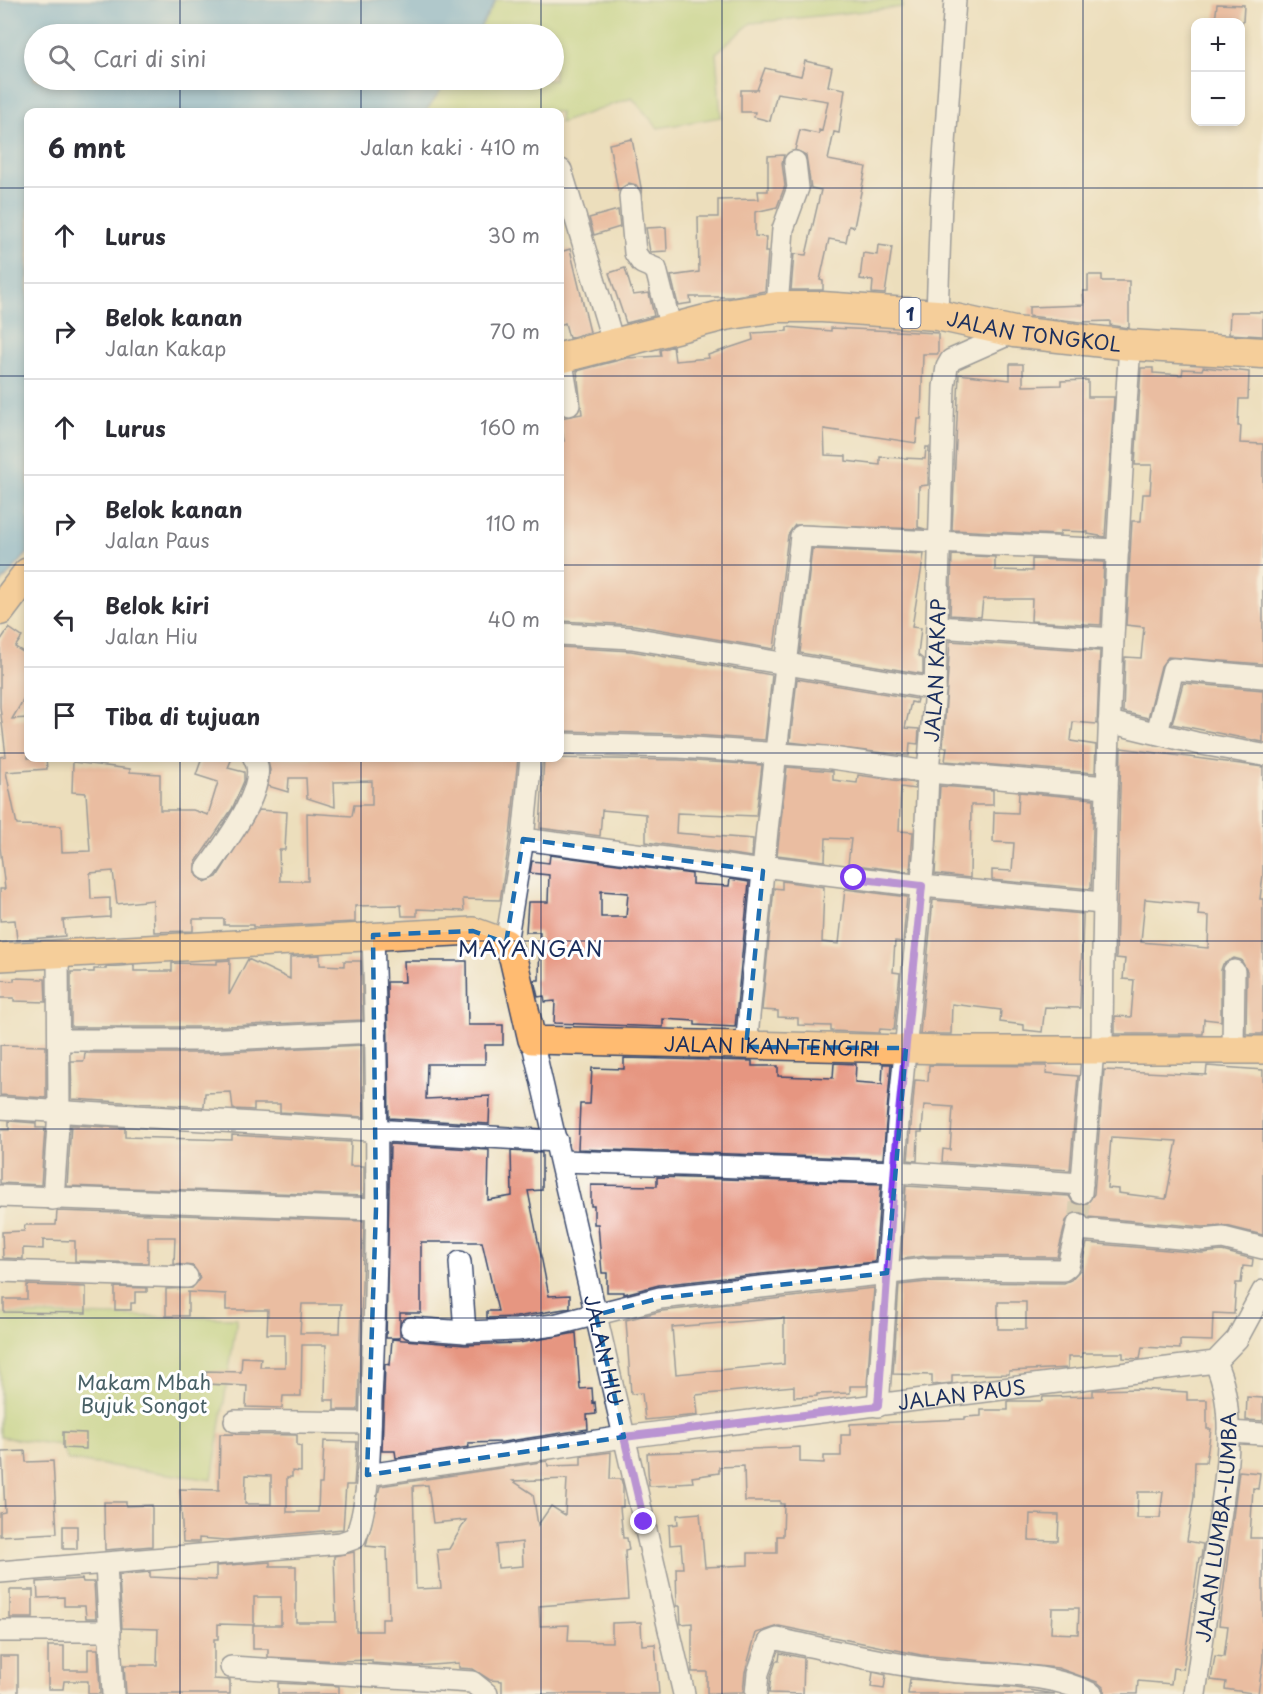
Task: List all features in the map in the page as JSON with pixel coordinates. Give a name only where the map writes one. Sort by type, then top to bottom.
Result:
[{"type":"highway","name":"JALAN TONGKOL","points":[[564,357],[613,342],[725,315],[777,307],[822,307],[937,315],[1014,332],[1130,345],[1263,353]]},
{"type":"highway","points":[[0,610],[24,588]]},
{"type":"main road","points":[[0,957],[473,931],[485,933],[506,943],[513,958],[532,1040]]},
{"type":"main road","name":"JALAN IKAN TENGIRI","points":[[532,1040],[746,1047],[1263,1050]]},
{"type":"street","points":[[937,315],[941,201],[955,0]]},
{"type":"street","points":[[777,307],[783,229],[798,188],[795,162]]},
{"type":"street","points":[[564,181],[613,342]]},
{"type":"street","points":[[630,196],[635,253],[642,263],[656,269],[671,329]]},
{"type":"street","name":"JALAN KAKAP","points":[[878,1406],[895,1172],[922,886],[938,627],[939,543],[947,367],[951,360],[970,350],[1014,332]]},
{"type":"street","points":[[0,1108],[376,1131],[560,1151],[895,1172],[1081,1189],[1097,1050],[1109,722],[1130,345]]},
{"type":"street","points":[[564,379],[569,405]]},
{"type":"street","points":[[746,1047],[775,754],[801,536],[1118,550]]},
{"type":"street","points":[[938,627],[1113,639]]},
{"type":"street","points":[[564,634],[632,639],[935,689]]},
{"type":"street","points":[[1157,733],[1173,669],[1263,677]]},
{"type":"street","points":[[1109,722],[1263,754]]},
{"type":"street","points":[[564,744],[679,747],[825,757],[928,772],[1107,787]]},
{"type":"street","points":[[207,869],[248,807],[258,775],[259,767],[256,762]]},
{"type":"street","points":[[506,943],[523,839],[531,762]]},
{"type":"street","points":[[523,839],[763,869],[1102,903]]},
{"type":"street","points":[[0,1572],[350,1542],[357,1534],[367,1475],[376,1209],[376,1032],[373,935]]},
{"type":"street","points":[[53,1199],[59,1111],[58,954]]},
{"type":"street","points":[[1233,1049],[1234,971]]},
{"type":"street","points":[[60,1040],[204,1040],[376,1032]]},
{"type":"street","name":"JALAN HIU","points":[[532,1040],[560,1151],[684,1694]]},
{"type":"street","points":[[0,1196],[376,1209]]},
{"type":"street","points":[[411,1328],[465,1332],[517,1330],[596,1315],[660,1298],[926,1269],[1066,1269],[1078,1226],[1203,1240],[1223,1238],[1263,1248]]},
{"type":"street","points":[[460,1262],[465,1332]]},
{"type":"street","points":[[0,1271],[187,1277]]},
{"type":"street","points":[[1215,1362],[1257,1317],[1263,1292]]},
{"type":"street","name":"JALAN PAUS","points":[[367,1475],[624,1437],[1215,1362]]},
{"type":"street","name":"JALAN LUMBA-LUMBA","points":[[1195,1694],[1221,1505],[1228,1432],[1222,1377],[1215,1362]]},
{"type":"street","points":[[235,1420],[370,1423]]},
{"type":"street","points":[[1228,1432],[1263,1434]]},
{"type":"street","points":[[106,1564],[113,1694]]},
{"type":"street","points":[[0,1631],[110,1631]]},
{"type":"street","points":[[756,1694],[765,1651],[769,1642],[777,1639],[899,1665],[1041,1678],[1075,1685],[1092,1694]]},
{"type":"street","points":[[231,1667],[472,1682],[487,1694]]},
{"type":"highlighted area","points":[[523,839],[763,871],[746,1047],[906,1048],[887,1273],[660,1298],[596,1315],[624,1437],[367,1475],[376,1209],[373,935],[473,931],[506,943]]},
{"type":"green space","points":[[496,0],[902,0],[902,7],[751,23],[716,53],[721,117],[658,128],[632,98],[564,122],[564,108],[428,108],[441,90],[564,90],[564,24],[482,24]]},
{"type":"green space","name":"Makam Mbah Bujuk Songot","points":[[0,1314],[237,1318],[212,1480],[68,1460],[60,1445],[0,1437]]},
{"type":"water","points":[[0,0],[496,0],[482,24],[24,24],[24,90],[441,90],[428,108],[24,108],[24,557],[0,584]]},
{"type":"building","points":[[1217,4],[1244,5],[1243,18],[1215,18]]},
{"type":"building","points":[[805,61],[832,67],[828,86],[845,89],[839,133],[834,132],[828,160],[866,167],[854,227],[849,226],[846,242],[829,239],[820,280],[823,281],[823,290],[791,290],[794,254],[806,255],[821,190],[811,188],[806,155],[795,150],[800,130],[819,134],[819,130],[822,131],[828,101],[777,93],[770,121],[754,117],[755,112],[741,112],[741,90],[757,90],[765,68],[801,76]]},
{"type":"building","points":[[632,139],[642,193],[636,185],[629,183],[618,191],[609,144]]},
{"type":"building","points":[[784,155],[782,163],[785,186],[777,207],[755,212],[755,236],[766,237],[765,252],[768,252],[765,291],[730,297],[690,297],[691,303],[678,305],[671,276],[699,272],[698,217],[718,217],[718,200],[759,199],[758,191],[768,191],[768,156]]},
{"type":"building","points":[[618,210],[620,227],[594,235],[589,218]]},
{"type":"building","points":[[666,227],[667,251],[650,252],[646,228]]},
{"type":"building","points":[[878,245],[892,247],[885,294],[872,293],[873,281],[860,279],[863,253],[877,255]]},
{"type":"building","points":[[570,249],[590,332],[569,338],[564,323],[564,251]]},
{"type":"building","points":[[625,268],[633,295],[649,293],[654,316],[626,323],[609,273]]},
{"type":"building","points":[[1088,275],[1102,275],[1102,281],[1129,281],[1129,328],[1110,325],[1110,321],[1081,322],[1029,316],[1029,307],[1084,305],[1083,291],[1088,291]]},
{"type":"building","points":[[1230,312],[1263,312],[1263,336],[1229,334]]},
{"type":"building","points":[[787,327],[831,331],[831,328],[938,333],[938,354],[923,354],[921,419],[918,419],[916,443],[824,429],[825,455],[846,456],[846,461],[880,465],[880,457],[925,459],[926,447],[929,447],[928,485],[919,486],[918,527],[925,529],[795,525],[788,535],[774,649],[634,625],[564,621],[564,417],[582,414],[577,371],[627,358],[661,356],[660,350],[673,346],[675,361],[709,358],[708,355],[753,340],[752,333],[787,331]]},
{"type":"building","points":[[1010,364],[1023,364],[1023,386],[1061,385],[1061,381],[1088,380],[1088,397],[1114,397],[1105,537],[1088,534],[1088,532],[1060,531],[1060,535],[952,530],[959,374],[1010,380]]},
{"type":"building","points":[[1203,367],[1249,372],[1248,399],[1239,399],[1238,426],[1241,426],[1240,443],[1263,444],[1263,664],[1168,657],[1161,666],[1148,718],[1123,712],[1125,657],[1141,658],[1144,627],[1126,625],[1132,521],[1141,521],[1143,494],[1150,494],[1152,465],[1135,465],[1141,368],[1153,368],[1153,373],[1182,375],[1183,369],[1202,370]]},
{"type":"building","points":[[812,549],[924,554],[912,627],[921,628],[918,655],[923,659],[923,674],[800,653]]},
{"type":"building","points":[[952,555],[995,557],[995,570],[1032,571],[1032,559],[1104,562],[1101,625],[1031,621],[1032,599],[983,599],[981,617],[950,615]]},
{"type":"building","points":[[9,628],[22,637],[15,647],[24,653],[24,699],[12,719],[24,718],[24,762],[46,762],[47,769],[6,772],[17,825],[61,826],[62,852],[90,851],[86,793],[72,792],[73,762],[130,769],[130,772],[160,774],[160,810],[193,810],[208,815],[218,782],[196,775],[201,762],[230,762],[228,768],[244,772],[244,781],[232,809],[196,862],[196,875],[205,882],[217,877],[259,810],[287,812],[285,850],[279,850],[280,881],[308,881],[307,813],[352,816],[354,805],[372,805],[372,781],[334,782],[335,807],[307,798],[306,778],[289,778],[288,792],[268,786],[270,770],[268,762],[518,762],[510,837],[500,900],[463,899],[464,911],[417,909],[417,916],[402,916],[401,905],[355,906],[355,922],[253,927],[253,925],[224,925],[224,919],[193,919],[193,931],[154,932],[153,900],[117,904],[113,871],[90,873],[91,899],[110,898],[110,917],[63,920],[65,936],[17,940],[15,920],[0,921],[0,889],[5,889],[0,847],[0,757],[6,756],[0,707],[0,641]]},
{"type":"building","points":[[950,641],[1100,651],[1097,724],[1073,722],[1071,741],[1096,745],[1095,773],[945,761],[947,747],[943,747]]},
{"type":"building","points":[[564,647],[631,651],[772,675],[765,740],[679,734],[564,731]]},
{"type":"building","points":[[797,679],[917,699],[916,703],[911,702],[905,728],[919,729],[918,744],[910,743],[909,756],[790,742]]},
{"type":"building","points":[[1183,683],[1263,690],[1263,742],[1172,724]]},
{"type":"building","points":[[1121,748],[1263,767],[1263,875],[1260,899],[1263,899],[1263,1034],[1246,1034],[1247,971],[1241,960],[1234,958],[1223,964],[1221,970],[1221,1021],[1204,1019],[1203,1034],[1115,1034],[1115,1016],[1131,1017],[1134,980],[1123,979],[1125,959],[1116,958]],"holes":[[[1145,899],[1199,904],[1198,915],[1209,916],[1208,948],[1141,942]]]},
{"type":"building","points":[[564,758],[678,760],[762,765],[756,816],[677,813],[676,833],[753,839],[752,857],[646,842],[646,814],[602,810],[600,836],[540,828],[544,762],[564,762]]},
{"type":"building","points":[[787,767],[833,771],[833,780],[857,783],[858,775],[915,783],[915,789],[901,787],[899,831],[913,832],[910,872],[848,864],[851,839],[826,838],[825,861],[777,855]]},
{"type":"building","points":[[940,786],[993,790],[993,805],[971,805],[970,878],[935,874]]},
{"type":"building","points":[[1019,792],[1094,799],[1091,889],[992,880],[992,870],[1012,871],[1014,843],[993,842],[994,812],[1018,813]]},
{"type":"building","points":[[550,855],[692,874],[692,884],[729,886],[730,879],[749,882],[735,1027],[695,1025],[695,1021],[663,1019],[663,1027],[554,1023],[555,1001],[545,1002],[544,996],[538,997],[534,980],[539,980],[540,932],[526,932],[528,902],[548,902],[549,875],[530,873],[532,861],[549,863]],"holes":[[[601,891],[628,893],[626,917],[601,917]]]},
{"type":"building","points":[[782,881],[824,887],[822,942],[839,944],[845,889],[907,897],[903,942],[895,941],[893,972],[900,973],[894,1030],[880,1029],[879,1033],[831,1031],[831,1026],[798,1025],[798,1018],[778,1017],[778,1011],[762,1010],[774,888],[782,889]]},
{"type":"building","points":[[933,900],[1083,914],[1080,1008],[1045,1007],[1042,1032],[1024,1030],[1024,1025],[1000,1022],[1001,1010],[952,1004],[951,1034],[920,1034]]},
{"type":"building","points":[[320,955],[320,965],[344,966],[344,961],[361,961],[363,1020],[204,1027],[71,1027],[71,972],[94,972],[94,969],[134,965],[134,971],[172,971],[172,963],[217,964],[217,961],[230,960],[229,995],[248,959],[290,979],[290,957]]},
{"type":"building","points":[[404,961],[467,961],[468,1025],[503,1025],[503,1045],[485,1045],[485,1064],[427,1064],[426,1099],[490,1096],[489,1124],[389,1118],[387,982],[405,982]]},
{"type":"building","points":[[14,978],[45,979],[46,1002],[0,998],[0,980],[14,981]]},
{"type":"building","points":[[0,1045],[46,1046],[46,1098],[0,1095]]},
{"type":"building","points":[[363,1045],[364,1117],[280,1112],[280,1104],[254,1104],[254,1110],[233,1109],[231,1092],[205,1093],[204,1107],[72,1099],[71,1061],[84,1061],[85,1053],[205,1053]]},
{"type":"building","points":[[624,1058],[752,1061],[752,1066],[778,1066],[778,1076],[833,1078],[834,1063],[856,1064],[855,1082],[882,1084],[883,1064],[891,1064],[883,1159],[578,1149],[580,1104],[590,1104],[592,1068],[624,1069]]},
{"type":"building","points":[[929,1065],[1047,1066],[1046,1073],[1078,1076],[1070,1170],[942,1162],[943,1149],[950,1150],[953,1107],[924,1105],[922,1132],[918,1132],[917,1161],[908,1160],[915,1080],[928,1081]]},
{"type":"building","points":[[1207,1066],[1263,1070],[1263,1235],[1226,1226],[1203,1227],[1088,1217],[1082,1212],[1075,1212],[1066,1221],[1057,1257],[926,1256],[901,1259],[906,1186],[1069,1196],[1074,1204],[1086,1205],[1094,1194],[1104,1070],[1206,1075]],"holes":[[[1111,1137],[1177,1141],[1166,1199],[1118,1193],[1118,1189],[1107,1188]]]},
{"type":"building","points":[[9,1121],[36,1123],[36,1128],[45,1128],[41,1185],[0,1183],[0,1130],[9,1130]]},
{"type":"building","points":[[71,1125],[125,1128],[125,1137],[232,1140],[232,1135],[351,1142],[350,1166],[364,1166],[364,1196],[67,1186]]},
{"type":"building","points":[[390,1144],[489,1150],[488,1200],[512,1196],[511,1151],[542,1153],[542,1190],[528,1191],[549,1296],[570,1295],[570,1308],[516,1317],[487,1318],[487,1311],[498,1311],[482,1242],[421,1242],[421,1313],[400,1313],[400,1338],[386,1338]]},
{"type":"building","points":[[657,1177],[881,1184],[875,1262],[659,1285],[624,1294],[624,1292],[607,1292],[607,1273],[602,1273],[598,1224],[594,1224],[594,1206],[591,1206],[591,1185],[657,1186]]},
{"type":"building","points":[[57,1211],[364,1221],[358,1410],[334,1410],[334,1400],[325,1400],[326,1345],[302,1345],[301,1396],[283,1396],[282,1408],[246,1407],[247,1386],[206,1384],[206,1371],[241,1372],[242,1357],[261,1358],[260,1367],[285,1367],[285,1334],[267,1334],[268,1310],[226,1310],[226,1294],[188,1292],[188,1316],[166,1316],[166,1289],[192,1288],[200,1278],[193,1266],[174,1264],[175,1237],[148,1237],[148,1263],[75,1261],[75,1241],[43,1240],[43,1249],[23,1248],[23,1259],[3,1258],[2,1232],[24,1231],[25,1225],[56,1225]],"holes":[[[302,1304],[341,1304],[340,1333],[300,1333]]]},
{"type":"building","points":[[1087,1243],[1202,1253],[1222,1251],[1253,1259],[1252,1267],[1243,1266],[1241,1283],[1236,1283],[1234,1314],[1213,1313],[1212,1341],[1180,1340],[1180,1349],[1142,1347],[1140,1359],[1123,1358],[1123,1353],[1082,1353],[1082,1357],[1068,1357],[1068,1368],[1009,1371],[1009,1374],[952,1375],[952,1383],[932,1385],[932,1375],[893,1374],[899,1285],[927,1282],[1064,1283],[1071,1280],[1080,1270]],"holes":[[[998,1302],[1026,1302],[1026,1329],[998,1329]]]},
{"type":"building","points":[[27,1285],[86,1287],[86,1313],[4,1312],[4,1299],[27,1299]]},
{"type":"building","points":[[115,1287],[147,1288],[147,1292],[135,1292],[135,1303],[131,1303],[131,1310],[115,1310]]},
{"type":"building","points":[[874,1288],[867,1386],[850,1386],[850,1393],[817,1394],[817,1396],[794,1397],[794,1386],[696,1395],[698,1415],[645,1420],[642,1393],[631,1394],[626,1320],[662,1311]],"holes":[[[784,1318],[784,1364],[676,1374],[672,1327]]]},
{"type":"building","points":[[576,1333],[580,1389],[592,1388],[593,1403],[595,1402],[596,1414],[587,1415],[588,1429],[503,1442],[468,1443],[469,1447],[396,1458],[395,1451],[382,1451],[385,1364],[390,1365],[392,1339],[465,1345],[519,1343]]},
{"type":"building","points":[[1138,1389],[1187,1392],[1187,1400],[1207,1400],[1207,1429],[1211,1429],[1206,1462],[1195,1462],[1194,1497],[1187,1541],[1203,1544],[1183,1669],[1173,1668],[1171,1684],[1138,1681],[1137,1694],[1105,1694],[1103,1687],[1097,1682],[1058,1668],[921,1655],[779,1626],[756,1633],[745,1672],[743,1692],[707,1693],[707,1672],[692,1672],[692,1623],[681,1624],[680,1606],[677,1606],[676,1568],[683,1568],[681,1544],[670,1545],[669,1525],[678,1524],[677,1515],[700,1513],[705,1567],[748,1565],[748,1553],[777,1553],[777,1536],[783,1536],[784,1504],[780,1504],[780,1501],[745,1501],[744,1466],[719,1467],[719,1473],[692,1477],[693,1482],[649,1486],[647,1453],[800,1447],[800,1462],[824,1463],[824,1456],[841,1456],[841,1435],[850,1435],[850,1424],[965,1419],[965,1417],[981,1416],[981,1410],[1008,1410],[1008,1401],[1042,1401],[1043,1397],[1093,1396],[1093,1390]],"holes":[[[1138,1492],[1163,1492],[1160,1518],[1137,1518]],[[1030,1514],[1059,1515],[1058,1541],[1029,1540]],[[1052,1608],[1079,1608],[1078,1634],[1051,1633]]]},
{"type":"building","points":[[1247,1397],[1263,1398],[1263,1421],[1246,1420]]},
{"type":"building","points":[[63,1432],[86,1433],[86,1449],[63,1448]]},
{"type":"building","points":[[220,1434],[297,1435],[297,1445],[301,1446],[301,1472],[292,1471],[292,1477],[287,1477],[287,1512],[318,1512],[324,1441],[357,1442],[354,1485],[346,1485],[343,1529],[226,1540],[199,1538],[199,1542],[183,1542],[180,1489],[219,1490]],"holes":[[[246,1475],[271,1476],[271,1504],[245,1504]]]},
{"type":"building","points":[[25,1451],[26,1462],[53,1461],[57,1533],[0,1536],[0,1513],[5,1512],[2,1452]]},
{"type":"building","points":[[611,1452],[610,1479],[621,1479],[623,1507],[620,1507],[623,1538],[627,1538],[629,1550],[625,1551],[628,1599],[539,1606],[540,1626],[569,1625],[568,1641],[612,1642],[612,1623],[641,1622],[642,1645],[655,1644],[659,1694],[502,1694],[502,1681],[490,1680],[473,1669],[459,1668],[459,1663],[417,1666],[372,1663],[372,1660],[339,1661],[268,1657],[268,1649],[253,1649],[253,1625],[218,1624],[218,1639],[214,1639],[214,1679],[230,1680],[230,1694],[126,1694],[124,1665],[157,1665],[158,1629],[122,1628],[119,1575],[150,1572],[150,1577],[216,1580],[216,1566],[270,1562],[270,1566],[296,1566],[296,1622],[336,1622],[334,1556],[354,1552],[356,1631],[382,1631],[382,1619],[389,1619],[387,1548],[366,1546],[380,1486],[547,1461],[548,1466],[581,1465],[581,1456]],"holes":[[[567,1479],[565,1515],[551,1506],[538,1525],[533,1494],[513,1481]],[[428,1485],[433,1523],[466,1520],[449,1549],[437,1550],[441,1588],[416,1589],[413,1486]],[[522,1542],[523,1566],[498,1568],[496,1545]],[[254,1597],[281,1597],[281,1625],[254,1625]]]},
{"type":"building","points":[[1239,1471],[1260,1473],[1258,1489],[1253,1488],[1250,1538],[1263,1538],[1263,1661],[1258,1694],[1225,1689],[1226,1682],[1211,1680],[1215,1656],[1224,1657],[1228,1626],[1219,1625]]},
{"type":"building","points":[[104,1502],[126,1502],[126,1506],[152,1505],[152,1546],[105,1550]]},
{"type":"building","points":[[63,1526],[77,1526],[77,1549],[63,1549]]},
{"type":"building","points":[[82,1579],[83,1582],[94,1582],[96,1618],[86,1618],[85,1606],[64,1606],[64,1597],[38,1598],[37,1582]]},
{"type":"building","points":[[10,1590],[33,1590],[33,1618],[10,1618]]},
{"type":"building","points":[[48,1646],[64,1646],[64,1670],[88,1670],[88,1649],[98,1649],[100,1694],[88,1694],[88,1681],[64,1681],[63,1689],[48,1689]]},
{"type":"building","points":[[780,1653],[804,1658],[803,1694],[769,1693],[771,1676],[776,1661],[779,1661]]},
{"type":"building","points":[[0,1656],[18,1656],[18,1694],[0,1694]]},
{"type":"building","points":[[873,1672],[886,1675],[884,1689],[871,1687]]},
{"type":"building","points":[[910,1679],[1016,1688],[1055,1694],[908,1694]]},
{"type":"building","points":[[278,1683],[339,1686],[339,1694],[278,1694]]},
{"type":"tunnel","points":[[1078,1224],[1081,1193]]},
{"type":"district","name":"MAYANGAN","points":[[531,947]]},
{"type":"route","points":[[644,1522],[624,1437],[878,1406],[898,1123],[922,886],[854,878]]}]
